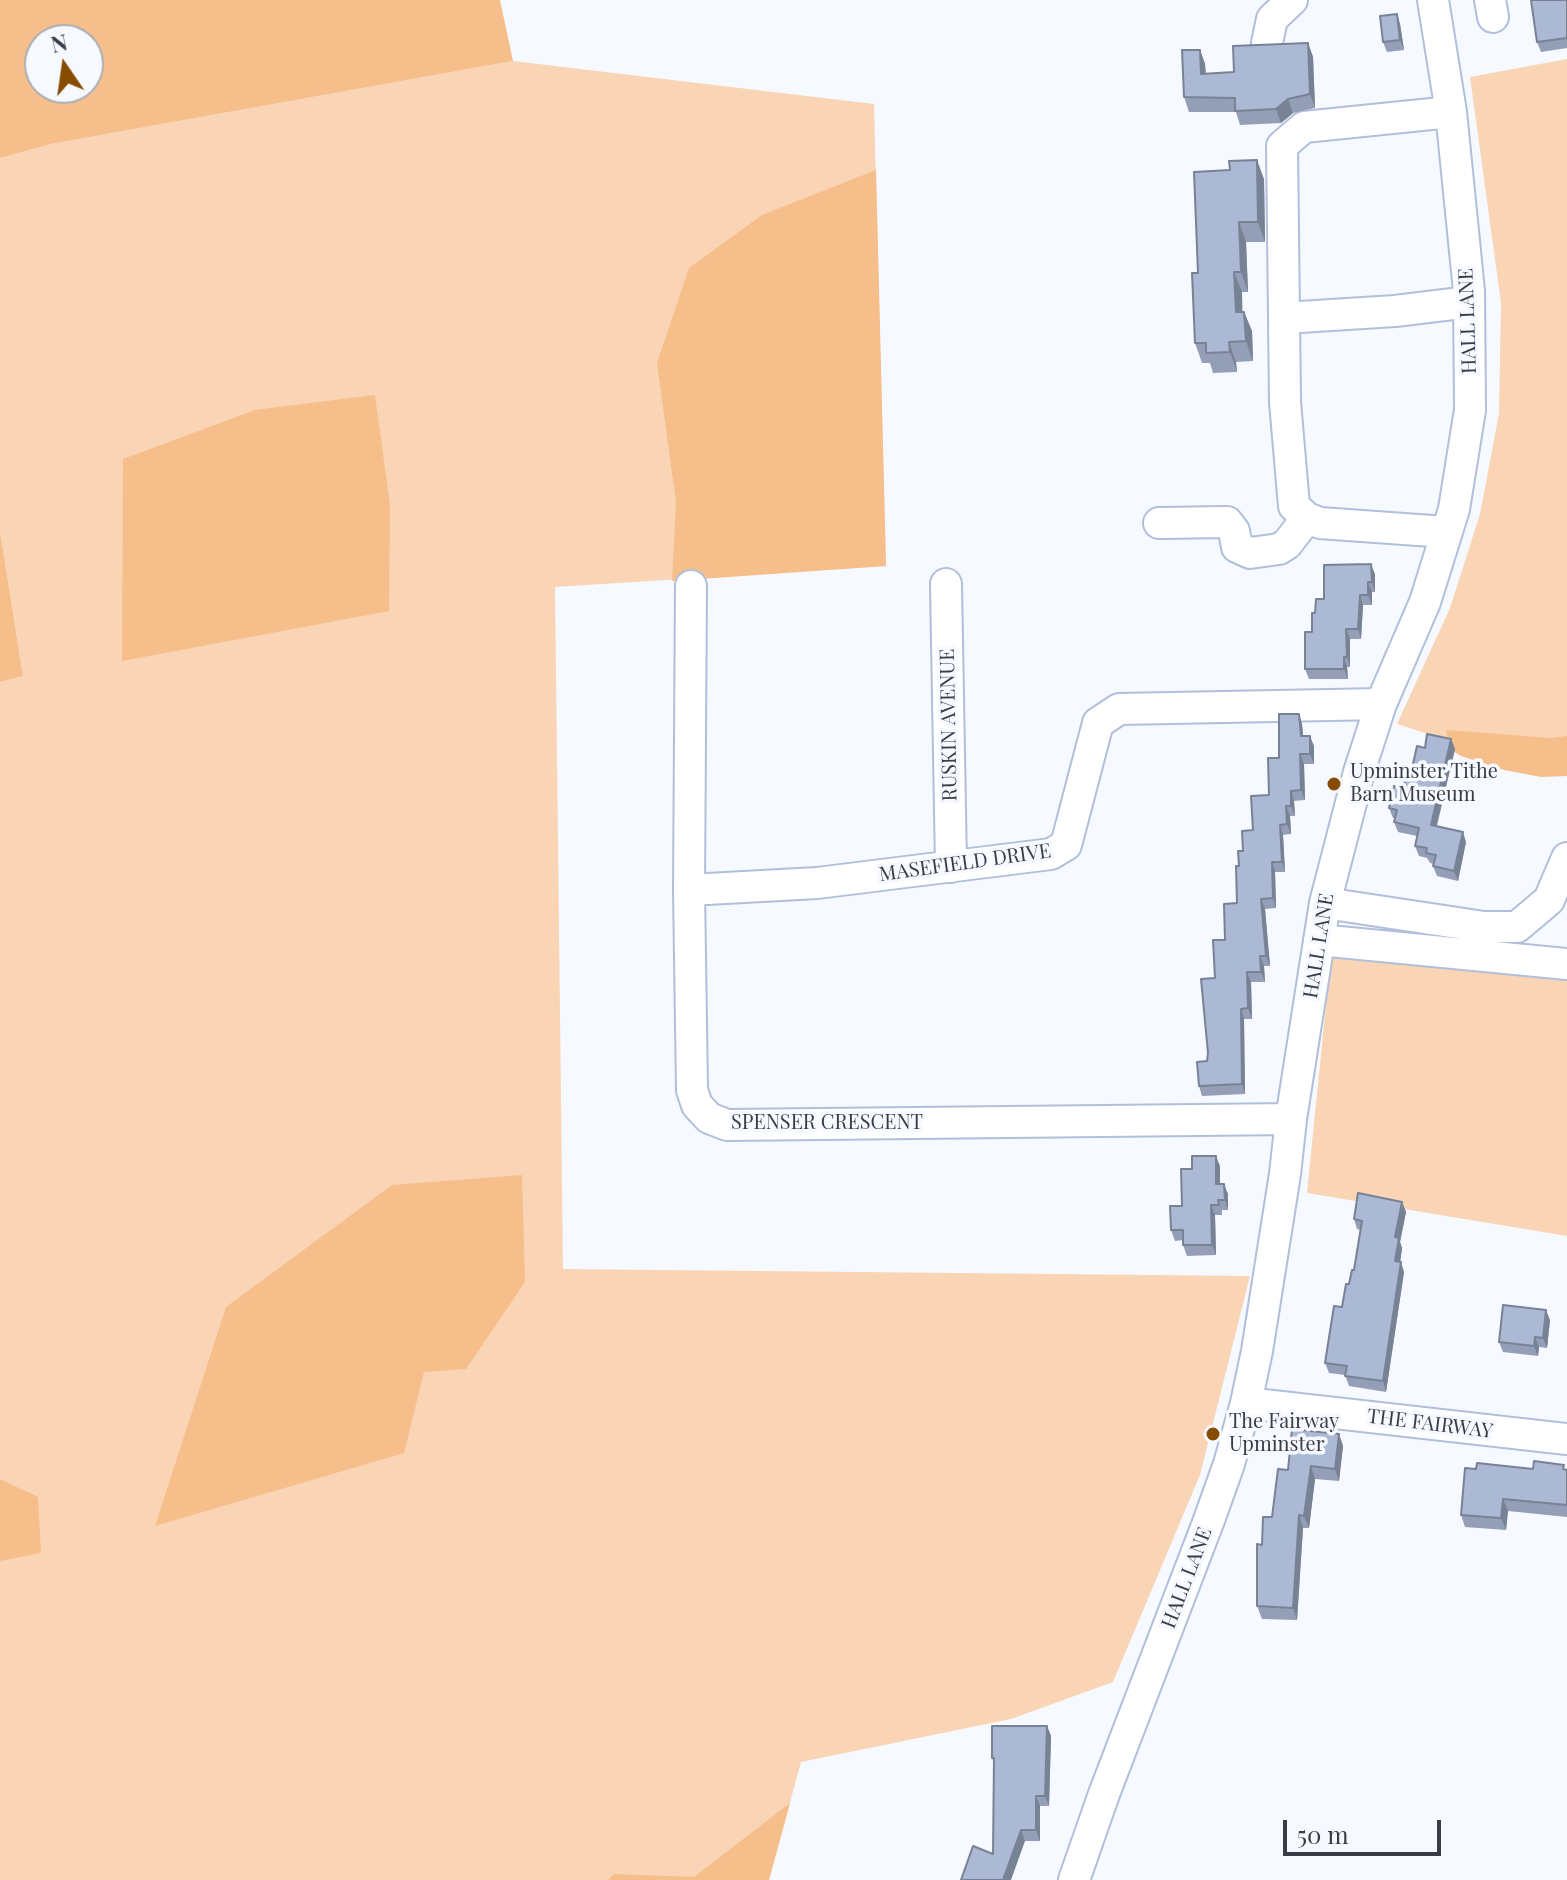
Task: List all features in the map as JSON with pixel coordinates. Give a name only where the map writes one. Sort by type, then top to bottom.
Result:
[{"type":"street","points":[[1267,43],[1272,19],[1292,0]]},
{"type":"street","name":"HALL LANE","points":[[1074,1880],[1209,1520],[1246,1403],[1276,1233],[1325,903],[1359,772],[1381,704],[1425,602],[1454,509],[1470,410],[1469,302],[1451,112],[1433,0]]},
{"type":"street","points":[[1446,532],[1320,523],[1307,518],[1294,506],[1285,402],[1282,146],[1304,127],[1451,112]]},
{"type":"street","points":[[1284,318],[1395,311],[1469,302]]},
{"type":"street","points":[[1159,523],[1227,522],[1234,531],[1237,547],[1250,553],[1279,549],[1287,544],[1307,518]]},
{"type":"street","name":"RUSKIN AVENUE","points":[[946,584],[951,867]]},
{"type":"street","name":"SPENSER CRESCENT","points":[[691,586],[689,890],[692,1090],[697,1105],[709,1118],[727,1125],[1291,1119]]},
{"type":"street","name":"MASEFIELD DRIVE","points":[[689,890],[817,883],[1051,854],[1066,845],[1098,723],[1119,709],[1381,704]]},
{"type":"street","points":[[1325,903],[1484,927],[1517,927],[1549,900],[1567,858]]},
{"type":"street","points":[[1319,940],[1567,964]]},
{"type":"street","name":"THE FAIRWAY","points":[[1246,1403],[1567,1439]]},
{"type":"shaded area","points":[[0,0],[500,0],[513,61],[51,144],[0,158]]},
{"type":"shaded area","points":[[1567,59],[1567,755],[1518,763],[1397,724],[1450,608],[1480,514],[1499,413],[1501,303],[1470,77]]},
{"type":"shaded area","points":[[513,61],[874,104],[886,566],[555,587],[563,1269],[1250,1276],[1200,1475],[1113,1682],[1011,1719],[801,1762],[769,1880],[0,1880],[0,682],[23,676],[0,531],[0,158],[51,144]]},
{"type":"shaded area","points":[[876,170],[886,566],[672,581],[676,502],[657,363],[689,268],[762,215]]},
{"type":"shaded area","points":[[375,395],[390,505],[389,611],[122,661],[123,459],[255,410]]},
{"type":"shaded area","points":[[0,531],[23,676],[0,682]]},
{"type":"shaded area","points":[[1446,730],[1551,738],[1567,736],[1567,776],[1541,777],[1504,770],[1461,756],[1451,750]]},
{"type":"shaded area","points":[[1333,935],[1567,955],[1567,1236],[1307,1193]]},
{"type":"shaded area","points":[[522,1175],[525,1282],[466,1369],[424,1372],[404,1453],[155,1526],[226,1307],[392,1185]]},
{"type":"shaded area","points":[[0,1479],[38,1497],[41,1553],[0,1561]]},
{"type":"shaded area","points":[[790,1803],[769,1880],[608,1880],[614,1874],[694,1877]]},
{"type":"building","points":[[1531,0],[1567,0],[1567,38],[1537,42]]},
{"type":"building","points":[[1397,14],[1400,40],[1383,42],[1380,16]]},
{"type":"building","points":[[1308,43],[1310,94],[1288,99],[1276,109],[1235,111],[1235,98],[1184,97],[1182,50],[1200,50],[1201,74],[1234,72],[1233,46]]},
{"type":"building","points":[[1257,160],[1258,222],[1239,222],[1241,272],[1234,272],[1236,312],[1244,312],[1246,341],[1229,342],[1230,352],[1206,353],[1206,343],[1195,343],[1192,273],[1198,273],[1194,172],[1230,170],[1229,161]]},
{"type":"building","points":[[1371,564],[1372,582],[1368,582],[1368,595],[1360,595],[1358,629],[1346,629],[1344,669],[1305,669],[1305,632],[1312,632],[1316,599],[1324,599],[1324,565]]},
{"type":"building","points":[[1279,714],[1299,714],[1301,736],[1310,736],[1310,754],[1300,754],[1301,790],[1291,791],[1291,806],[1286,806],[1287,824],[1280,825],[1282,862],[1272,862],[1273,898],[1261,899],[1266,956],[1260,956],[1261,972],[1247,972],[1248,1008],[1241,1009],[1242,1084],[1199,1086],[1197,1062],[1207,1061],[1208,1053],[1201,979],[1215,978],[1213,940],[1225,940],[1224,904],[1237,903],[1236,866],[1239,866],[1238,851],[1243,851],[1242,831],[1253,830],[1251,796],[1269,795],[1268,758],[1279,758]]},
{"type":"building","points":[[1427,734],[1451,739],[1431,825],[1463,832],[1454,871],[1433,866],[1436,855],[1426,853],[1427,848],[1415,846],[1419,828],[1394,822],[1397,810],[1389,808],[1394,786],[1403,788],[1407,772],[1411,773],[1417,746],[1425,748]]},
{"type":"building","points":[[1192,1156],[1216,1156],[1216,1184],[1224,1184],[1225,1200],[1218,1200],[1219,1205],[1211,1205],[1212,1245],[1183,1245],[1183,1230],[1171,1230],[1170,1206],[1182,1206],[1181,1169],[1192,1169]]},
{"type":"building","points":[[1358,1193],[1402,1202],[1395,1237],[1399,1238],[1395,1261],[1401,1262],[1383,1381],[1345,1376],[1347,1366],[1325,1363],[1334,1306],[1342,1307],[1346,1284],[1349,1284],[1354,1270],[1362,1221],[1354,1219]]},
{"type":"building","points":[[1503,1305],[1546,1310],[1543,1338],[1535,1337],[1534,1346],[1499,1342]]},
{"type":"building","points":[[1292,1429],[1339,1434],[1335,1469],[1311,1466],[1304,1516],[1299,1515],[1293,1608],[1257,1606],[1257,1544],[1262,1545],[1263,1517],[1272,1517],[1278,1469],[1288,1470]]},
{"type":"building","points":[[1534,1461],[1564,1465],[1563,1469],[1567,1470],[1567,1505],[1503,1499],[1501,1518],[1461,1515],[1465,1468],[1476,1469],[1477,1463],[1533,1469]]},
{"type":"building","points":[[992,1726],[1047,1726],[1045,1796],[1036,1796],[1036,1830],[1021,1830],[1003,1880],[961,1880],[973,1846],[993,1854]]},
{"type":"place","name":"Upminster Tithe Barn Museum","points":[[1334,784]]},
{"type":"place","name":"The Fairway Upminster","points":[[1213,1434]]}]
